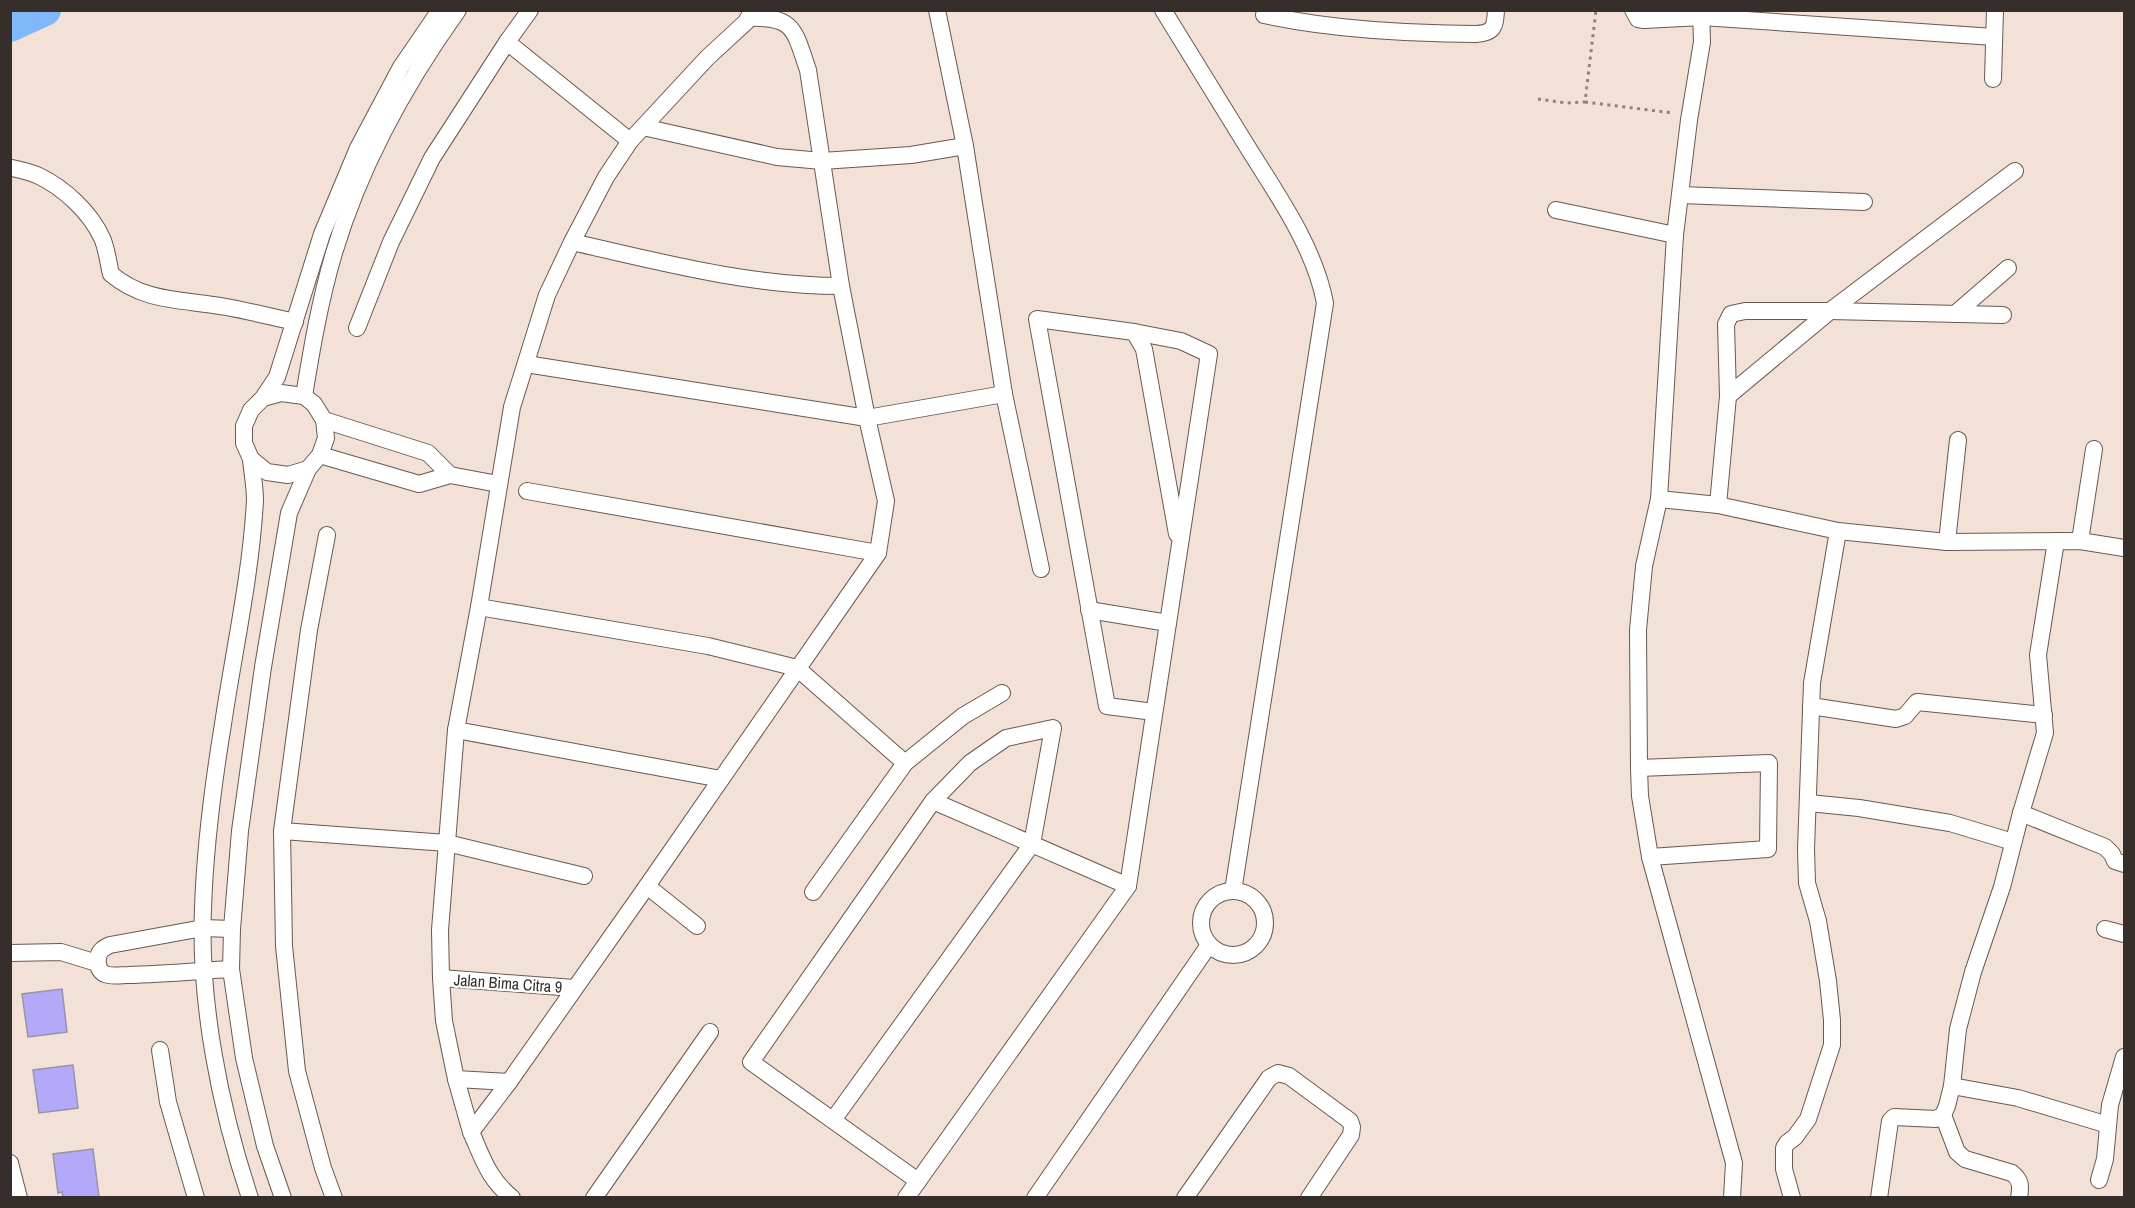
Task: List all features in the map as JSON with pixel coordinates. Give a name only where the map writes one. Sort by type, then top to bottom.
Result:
[{"type":"street","points":[[249,1197],[236,1155],[215,1064],[204,970],[202,911],[209,830],[246,578],[255,498],[251,459],[244,443],[244,426],[251,410],[263,398],[277,377],[322,234],[357,148],[401,67],[440,10]]},
{"type":"street","points":[[304,396],[316,323],[329,272],[360,182],[391,115],[428,51],[458,10]]},
{"type":"street","points":[[357,328],[391,242],[432,158],[530,10]]},
{"type":"street","points":[[791,10],[791,29]]},
{"type":"street","points":[[937,10],[965,146],[1004,394],[1041,569]]},
{"type":"street","points":[[1163,10],[1280,198],[1312,260],[1321,282],[1325,303],[1233,891]]},
{"type":"street","points":[[1264,15],[1314,25],[1389,32],[1476,34],[1487,33],[1494,28],[1496,10]]},
{"type":"street","points":[[1633,10],[1638,19],[1644,20],[1701,14],[1994,37]]},
{"type":"street","points":[[1993,79],[1995,10]]},
{"type":"street","points":[[471,1132],[509,1082],[647,886],[878,553],[886,501],[840,286],[808,70],[798,42],[791,29],[783,21],[753,14],[683,82],[630,141],[606,177],[547,295],[512,407],[498,484],[492,534],[456,730],[440,930],[444,1021],[456,1079],[471,1132],[486,1165],[497,1185],[512,1197]]},
{"type":"street","points":[[1701,14],[1702,42],[1689,120],[1676,235],[1659,499],[1644,567],[1638,630],[1639,768],[1640,796],[1650,857],[1734,1163],[1732,1197]]},
{"type":"street","points":[[507,42],[630,141]]},
{"type":"street","points":[[643,127],[777,157],[822,161],[911,155],[965,146]]},
{"type":"street","points":[[12,168],[38,175],[64,191],[90,219],[101,236],[107,251],[111,274],[123,285],[156,298],[225,306],[295,322]]},
{"type":"street","points":[[1728,396],[1830,311],[2015,171]]},
{"type":"street","points":[[1681,195],[1864,202]]},
{"type":"street","points":[[1556,210],[1676,235]]},
{"type":"street","points":[[572,242],[700,271],[809,286],[840,286]]},
{"type":"street","points":[[1955,314],[2008,268]]},
{"type":"street","points":[[1718,505],[1728,396],[1726,324],[1731,314],[1745,311],[1830,311],[2003,315]]},
{"type":"street","points":[[906,1197],[1128,886],[1209,354],[1181,341],[1037,319],[1107,706],[1154,712]]},
{"type":"street","points":[[1134,332],[1144,349],[1179,547]]},
{"type":"street","points":[[526,364],[867,418],[1004,394]]},
{"type":"street","points":[[263,398],[281,393],[304,396],[314,404],[324,420],[326,438],[320,455],[308,469],[289,513],[263,667],[240,831],[232,929],[231,969],[244,1058],[265,1146],[283,1197]]},
{"type":"street","points":[[324,420],[428,453],[450,475]]},
{"type":"street","points":[[1947,542],[1958,440]]},
{"type":"street","points":[[2080,541],[2094,449]]},
{"type":"street","points":[[320,455],[418,484],[450,475],[498,484]]},
{"type":"street","points":[[251,459],[267,472],[288,476],[308,469]]},
{"type":"street","points":[[527,491],[878,553]]},
{"type":"street","points":[[1659,499],[1718,505],[1838,531],[1947,542],[2080,541],[2124,548]]},
{"type":"street","points":[[1792,1197],[1784,1169],[1784,1148],[1808,1119],[1832,1044],[1828,981],[1818,921],[1807,883],[1806,849],[1812,683],[1838,531]]},
{"type":"street","points":[[327,535],[309,630],[282,831],[284,946],[297,1071],[323,1168],[334,1197]]},
{"type":"street","points":[[2019,1197],[2020,1182],[2012,1173],[1965,1159],[1957,1152],[1943,1115],[1952,1086],[1958,1029],[1973,972],[2002,887],[2044,733],[2038,655],[2056,541]]},
{"type":"street","points":[[479,607],[708,646],[797,668],[905,763]]},
{"type":"street","points":[[1089,610],[1168,623]]},
{"type":"street","points":[[813,892],[905,763],[963,716],[1002,693]]},
{"type":"street","points":[[1811,706],[1896,719],[1905,716],[1917,702],[2044,715]]},
{"type":"street","points":[[833,1120],[1032,844],[1053,728],[1006,738],[970,763],[933,801],[751,1062],[918,1181]]},
{"type":"street","points":[[456,730],[721,779]]},
{"type":"street","points":[[1639,768],[1769,763],[1768,849],[1650,857]]},
{"type":"street","points":[[933,801],[1128,886]]},
{"type":"street","points":[[1809,803],[1859,808],[1950,823],[2013,842]]},
{"type":"street","points":[[2021,813],[2105,847],[2115,861],[2124,864]]},
{"type":"street","points":[[282,831],[447,843],[584,876]]},
{"type":"street","points":[[647,886],[697,926]]},
{"type":"street","points":[[1233,891],[1242,892],[1257,902],[1265,918],[1262,936],[1251,950],[1234,956],[1216,951],[1209,945],[1200,926],[1201,916],[1213,898],[1233,891]]},
{"type":"street","points":[[231,969],[150,975],[112,975],[104,974],[99,969],[98,955],[103,948],[110,945],[203,928],[232,929]]},
{"type":"street","points":[[2105,929],[2124,934]]},
{"type":"street","points":[[1035,1197],[1209,945]]},
{"type":"street","points":[[10,953],[61,952],[98,963]]},
{"type":"street","name":"Jalan Bima Citra 9","points":[[441,978],[574,988]]},
{"type":"street","points":[[594,1197],[710,1032]]},
{"type":"street","points":[[160,1050],[168,1102],[196,1197]]},
{"type":"street","points":[[2099,1180],[2105,1159],[2110,1105],[2124,1057]]},
{"type":"street","points":[[1185,1197],[1269,1078],[1278,1073],[1289,1076],[1350,1121],[1352,1127],[1351,1135],[1309,1197]]},
{"type":"street","points":[[456,1079],[509,1082]]},
{"type":"street","points":[[1952,1086],[2018,1098],[2108,1125]]},
{"type":"street","points":[[1879,1197],[1890,1120],[1901,1116],[1928,1119],[1943,1115]]},
{"type":"street","points":[[10,1163],[19,1197]]},
{"type":"path","points":[[1585,102],[1596,10]]},
{"type":"path","points":[[1538,99],[1685,114],[1689,120]]},
{"type":"building","points":[[62,989],[67,1032],[28,1037],[22,994]]},
{"type":"building","points":[[73,1065],[78,1108],[39,1113],[33,1070]]},
{"type":"building","points":[[93,1149],[99,1197],[63,1197],[62,1192],[58,1193],[53,1154]]},
{"type":"waterway","points":[[10,26],[45,10]]}]
